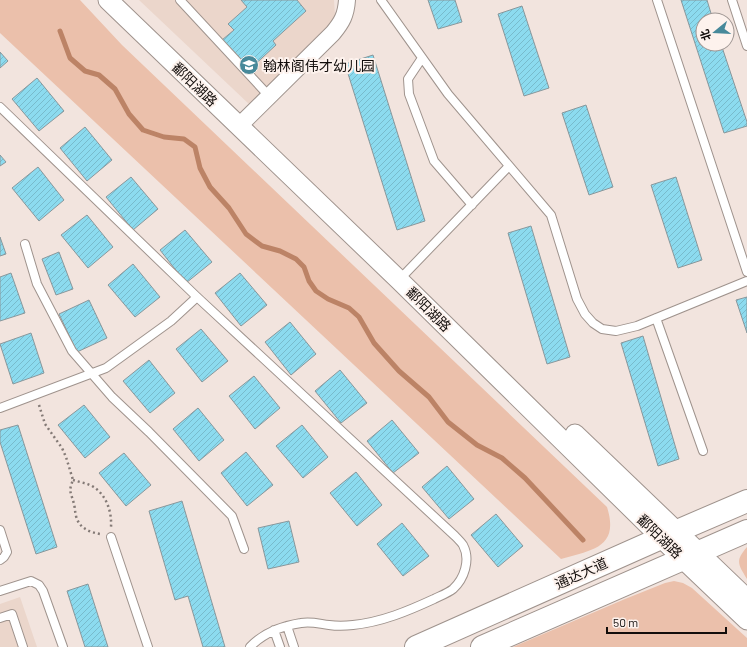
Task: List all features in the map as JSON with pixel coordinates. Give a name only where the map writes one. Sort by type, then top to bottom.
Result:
[{"type":"main road","name":"通达大道","points":[[416,647],[747,501]]},
{"type":"main road","name":"通达大道","points":[[482,647],[747,531]]},
{"type":"street","name":"鄱阳湖路","points":[[108,0],[243,122],[403,276],[690,555],[747,620]]},
{"type":"street","name":"鄱阳湖路","points":[[125,0],[243,122]]},
{"type":"street","points":[[243,122],[333,33],[347,11],[347,0]]},
{"type":"street","name":"鄱阳湖路","points":[[690,555],[747,599]]},
{"type":"lane","points":[[180,0],[269,96]]},
{"type":"lane","points":[[381,0],[448,94],[551,215],[577,299],[585,314],[593,323],[602,329],[616,331],[637,326],[747,281]]},
{"type":"lane","points":[[657,0],[747,272]]},
{"type":"lane","points":[[732,0],[747,46]]},
{"type":"lane","points":[[422,58],[408,79],[409,94],[434,161],[472,204]]},
{"type":"lane","points":[[0,107],[197,297],[463,545],[466,555],[466,565],[463,575],[458,583],[451,590],[406,612],[378,621],[353,625],[330,626],[304,622],[274,630],[258,639],[250,647]]},
{"type":"lane","points":[[403,276],[510,166]]},
{"type":"lane","points":[[25,244],[37,284],[72,351],[112,397],[149,432],[232,516],[244,549]]},
{"type":"lane","points":[[0,408],[36,396],[106,368],[165,326],[197,297]]},
{"type":"lane","points":[[656,318],[703,451]]},
{"type":"lane","points":[[0,530],[7,552],[4,558],[0,560]]},
{"type":"lane","points":[[111,537],[148,647]]},
{"type":"lane","points":[[0,591],[31,581],[39,585],[43,591],[63,647]]},
{"type":"lane","points":[[0,618],[12,614],[23,647]]},
{"type":"lane","points":[[287,626],[294,647]]},
{"type":"lane","points":[[274,630],[280,647]]},
{"type":"path","points":[[36,396],[45,424],[62,448],[73,480],[70,493],[80,525],[89,531],[111,537],[112,516],[102,495],[92,486],[73,480]]},
{"type":"shaded area","points":[[0,0],[80,0],[122,45],[607,507],[610,521],[610,531],[606,539],[600,545],[583,553],[561,559],[0,33]]},
{"type":"shaded area","name":"翰林阁伟才幼儿园","points":[[139,0],[334,0],[335,15],[330,25],[250,105]]},
{"type":"shaded area","points":[[747,547],[747,579],[740,566],[739,559]]},
{"type":"shaded area","points":[[674,581],[683,583],[692,588],[747,638],[747,647],[513,647],[625,599],[665,583]]},
{"type":"shaded area","points":[[20,597],[37,647],[0,647],[0,604]]},
{"type":"building","points":[[241,0],[297,0],[306,11],[273,41],[276,45],[249,70],[222,40],[234,30],[228,24],[247,7]]},
{"type":"building","points":[[428,0],[455,0],[462,22],[438,29]]},
{"type":"building","points":[[681,0],[707,0],[711,12],[695,12],[695,43]]},
{"type":"building","points":[[522,6],[549,88],[524,96],[498,14]]},
{"type":"building","points":[[0,52],[8,61],[0,68]]},
{"type":"building","points":[[698,52],[724,52],[747,122],[747,126],[724,133]]},
{"type":"building","points":[[373,55],[425,221],[397,230],[345,64]]},
{"type":"building","points":[[37,78],[64,111],[39,131],[12,99]]},
{"type":"building","points":[[586,105],[613,187],[589,195],[562,113]]},
{"type":"building","points":[[85,127],[112,160],[87,181],[60,148]]},
{"type":"building","points":[[0,155],[6,162],[0,166]]},
{"type":"building","points":[[38,167],[64,200],[39,221],[12,188]]},
{"type":"building","points":[[131,177],[158,209],[133,230],[106,197]]},
{"type":"building","points":[[676,177],[702,260],[678,268],[651,185]]},
{"type":"building","points":[[87,215],[113,247],[88,268],[61,235]]},
{"type":"building","points":[[531,226],[570,357],[547,364],[508,233]]},
{"type":"building","points":[[185,230],[212,262],[186,283],[160,250]]},
{"type":"building","points":[[0,237],[6,254],[0,256]]},
{"type":"building","points":[[59,252],[73,289],[56,295],[42,259]]},
{"type":"building","points":[[133,264],[160,297],[135,317],[108,285]]},
{"type":"building","points":[[11,273],[25,313],[0,321],[0,277]]},
{"type":"building","points":[[240,273],[267,305],[241,326],[215,293]]},
{"type":"building","points":[[747,297],[747,333],[736,300]]},
{"type":"building","points":[[89,300],[107,338],[77,352],[59,314]]},
{"type":"building","points":[[290,322],[316,354],[291,375],[265,342]]},
{"type":"building","points":[[201,329],[228,361],[202,382],[176,349]]},
{"type":"building","points":[[31,333],[44,373],[13,384],[0,344]]},
{"type":"building","points":[[643,336],[679,459],[658,466],[621,343]]},
{"type":"building","points":[[149,360],[175,393],[150,413],[123,381]]},
{"type":"building","points":[[340,370],[367,403],[341,423],[315,391]]},
{"type":"building","points":[[254,376],[280,408],[255,429],[229,396]]},
{"type":"building","points":[[84,405],[110,437],[85,458],[58,425]]},
{"type":"building","points":[[198,408],[224,440],[199,461],[173,429]]},
{"type":"building","points":[[392,420],[419,453],[393,473],[367,441]]},
{"type":"building","points":[[18,425],[57,547],[36,554],[0,442],[0,430]]},
{"type":"building","points":[[302,425],[328,457],[303,478],[276,446]]},
{"type":"building","points":[[246,452],[273,485],[247,506],[221,473]]},
{"type":"building","points":[[124,453],[151,485],[126,506],[99,473]]},
{"type":"building","points":[[447,466],[474,499],[449,519],[422,487]]},
{"type":"building","points":[[356,472],[382,505],[357,526],[330,493]]},
{"type":"building","points":[[182,501],[225,647],[203,647],[188,596],[175,600],[149,511]]},
{"type":"building","points":[[496,514],[523,546],[498,567],[471,535]]},
{"type":"building","points":[[289,521],[299,562],[268,569],[258,528]]},
{"type":"building","points":[[402,523],[429,556],[403,576],[377,544]]},
{"type":"building","points":[[88,584],[108,647],[85,647],[67,591]]},
{"type":"waterway","points":[[60,31],[70,58],[85,71],[99,75],[115,89],[129,114],[143,130],[164,137],[184,139],[195,147],[200,168],[210,187],[229,208],[246,234],[262,246],[280,251],[296,259],[304,267],[309,281],[316,291],[328,299],[349,308],[359,317],[374,343],[399,371],[429,397],[448,422],[477,445],[502,458],[525,478],[583,540]]},
{"type":"place","name":"翰林阁伟才幼儿园","points":[[249,65]]}]
